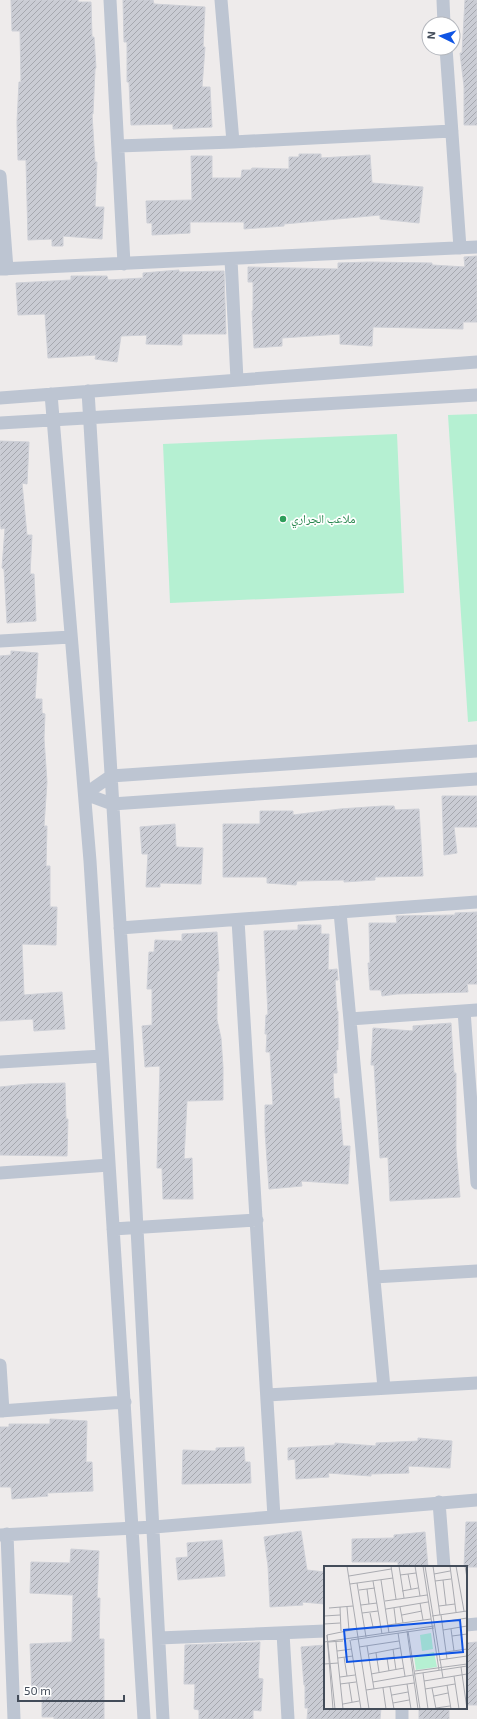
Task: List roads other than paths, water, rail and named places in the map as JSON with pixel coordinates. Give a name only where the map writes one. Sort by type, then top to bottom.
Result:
[{"type":"street","points":[[110,0],[124,264]]},
{"type":"street","points":[[221,0],[233,142]]},
{"type":"street","points":[[442,0],[443,16]]},
{"type":"street","points":[[447,56],[460,248]]},
{"type":"street","points":[[118,146],[452,131]]},
{"type":"street","points":[[0,176],[4,269],[477,247]]},
{"type":"street","points":[[231,258],[237,380]]},
{"type":"street","points":[[0,398],[477,362]]},
{"type":"street","points":[[88,391],[154,1527],[163,1719]]},
{"type":"street","points":[[51,394],[85,794],[125,1402],[144,1719]]},
{"type":"street","points":[[0,423],[477,395]]},
{"type":"street","points":[[0,640],[71,638]]},
{"type":"street","points":[[85,794],[111,776],[477,751]]},
{"type":"street","points":[[85,794],[112,804],[477,779]]},
{"type":"street","points":[[120,928],[477,902]]},
{"type":"street","points":[[340,912],[384,1388]]},
{"type":"street","points":[[238,920],[274,1517]]},
{"type":"street","points":[[350,1019],[471,1010],[477,1183]]},
{"type":"street","points":[[0,1062],[102,1056]]},
{"type":"street","points":[[0,1173],[109,1165]]},
{"type":"street","points":[[113,1229],[256,1220]]},
{"type":"street","points":[[374,1277],[477,1271]]},
{"type":"street","points":[[0,1365],[2,1411],[125,1402]]},
{"type":"street","points":[[267,1395],[477,1383]]},
{"type":"street","points":[[14,1719],[6,1644],[3,1535],[154,1527],[477,1500]]},
{"type":"street","points":[[439,1502],[444,1566]]},
{"type":"street","points":[[467,1625],[477,1624]]},
{"type":"street","points":[[159,1638],[324,1631]]},
{"type":"street","points":[[283,1633],[288,1719]]},
{"type":"place","name":"ملاعب الجراري","points":[[283,519]]}]
